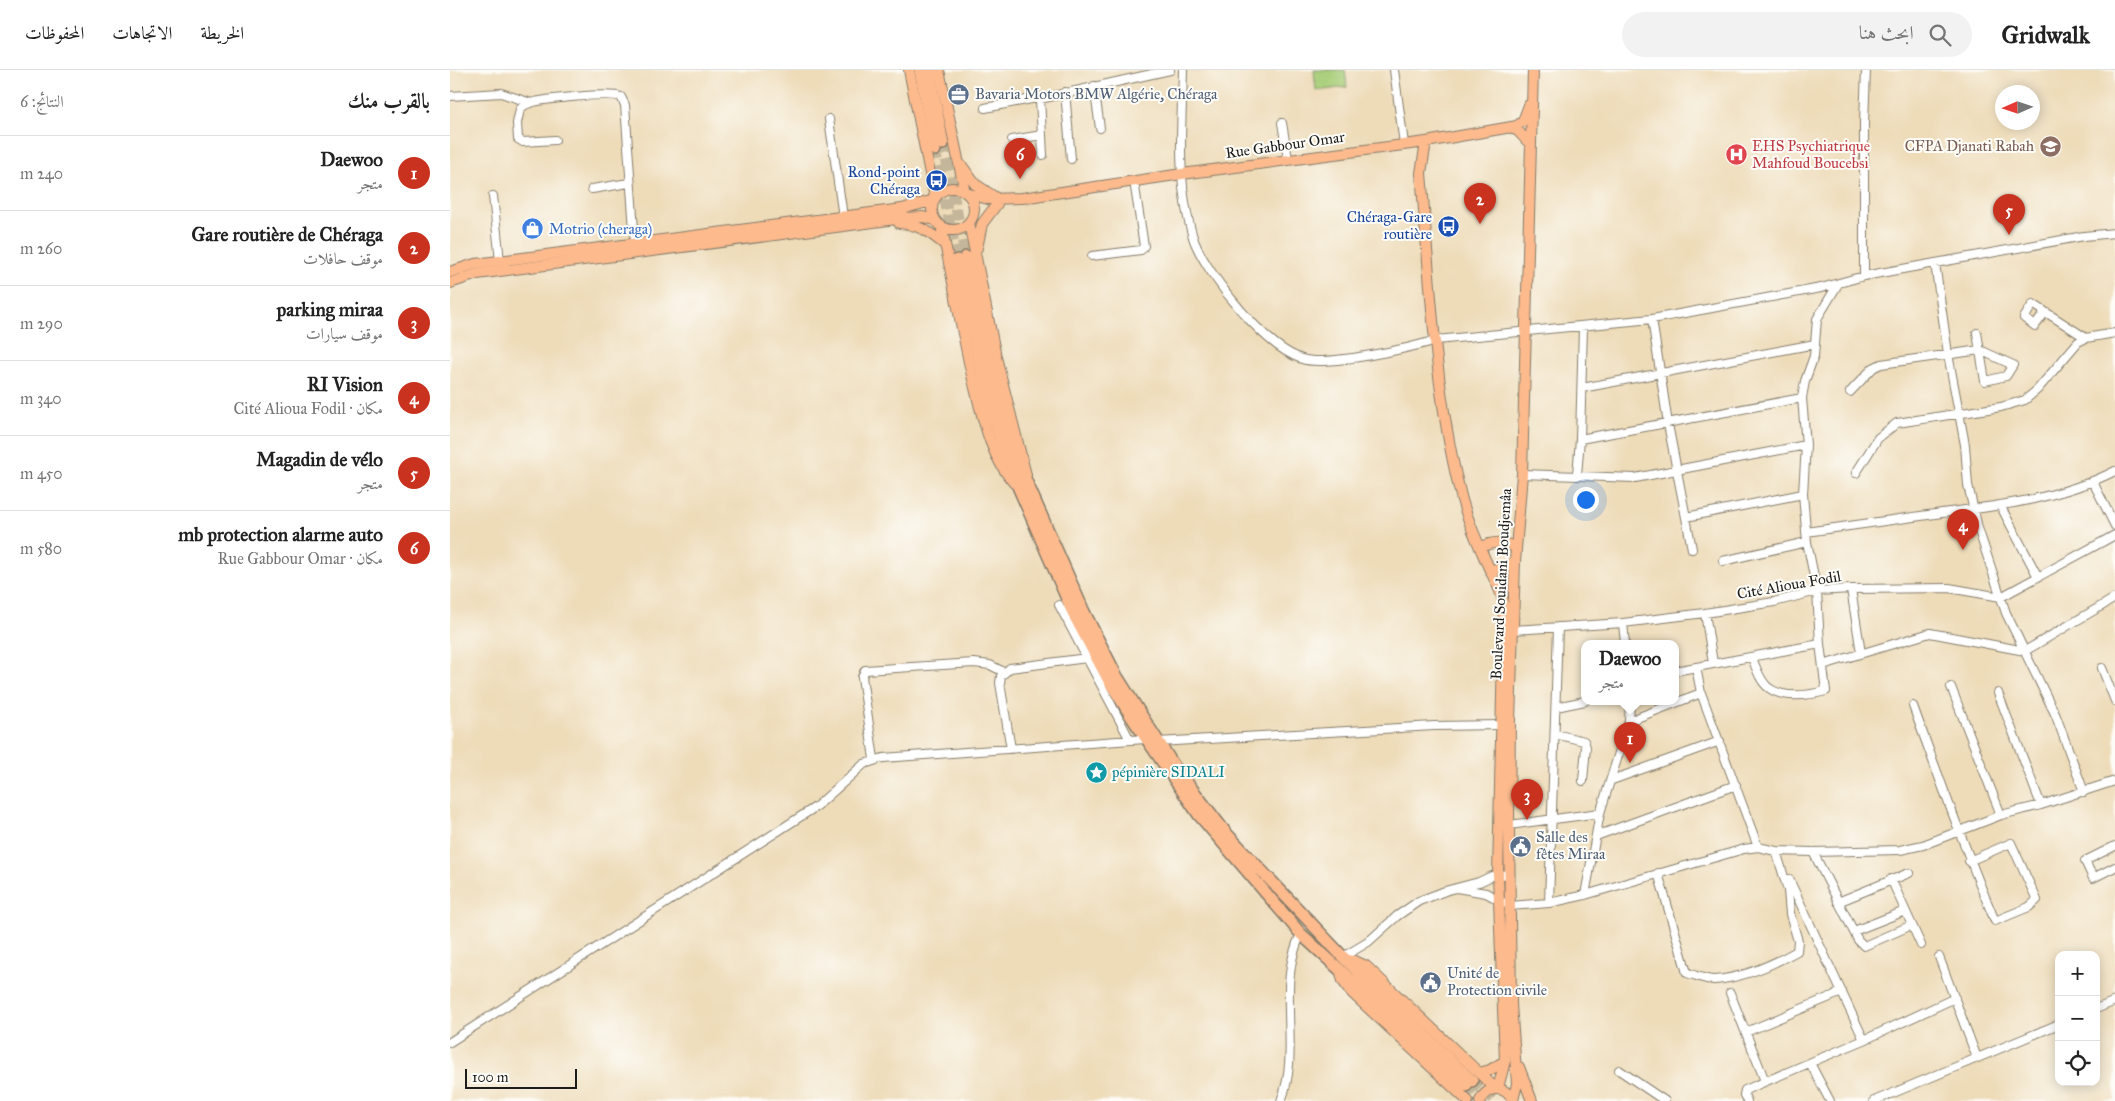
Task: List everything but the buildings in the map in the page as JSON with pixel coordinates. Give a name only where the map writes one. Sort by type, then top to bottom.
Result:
[{"type":"highway","points":[[920,70],[939,147],[930,70]]},
{"type":"highway","points":[[966,257],[998,402],[1023,486],[1075,617],[1108,679],[1145,739],[1199,815],[1301,934],[1343,962]]},
{"type":"highway","points":[[1023,486],[1116,675],[1158,742],[1226,833],[1343,962],[1472,1080]]},
{"type":"main road","points":[[909,70],[934,199],[932,208],[945,245],[970,369],[982,416],[999,462],[1023,486]]},
{"type":"main road","points":[[939,70],[965,192],[972,207],[966,257]]},
{"type":"main road","name":"Boulevard Souidani Boudjemâa","points":[[1496,1088],[1510,1060],[1512,1018],[1509,825],[1513,630],[1515,562],[1522,474],[1533,70]]},
{"type":"main road","points":[[1511,128],[1523,121],[1532,94]]},
{"type":"main road","points":[[1511,128],[1518,131],[1531,145]]},
{"type":"main road","name":"Rue Gabbour Omar","points":[[965,192],[980,198],[997,201],[1288,159],[1426,142],[1511,128]]},
{"type":"main road","name":"Boulevard Souidani Boudjemâa","points":[[1426,142],[1421,173],[1437,361],[1459,488],[1480,548],[1500,589],[1504,605],[1498,875],[1510,1060],[1517,1088],[1513,1100]]},
{"type":"main road","points":[[958,160],[975,184],[997,201],[982,224],[966,257]]},
{"type":"main road","points":[[452,275],[475,264],[908,208],[934,199],[945,189],[958,189],[965,192]]},
{"type":"main road","name":"Rue Gabbour Omar","points":[[971,220],[997,201]]},
{"type":"main road","points":[[452,275],[477,274],[910,217],[938,223],[953,230],[959,229],[971,220]]},
{"type":"main road","points":[[876,222],[916,225],[931,233],[945,245]]},
{"type":"main road","points":[[1480,548],[1490,543],[1501,542],[1516,548]]},
{"type":"main road","points":[[1490,570],[1503,568],[1515,562]]},
{"type":"main road","points":[[1343,962],[1343,981],[1350,991],[1468,1101]]},
{"type":"main road","points":[[1472,1080],[1510,1060],[1532,1101]]},
{"type":"main road","points":[[1472,1080],[1508,1093],[1513,1100]]},
{"type":"main road","points":[[1480,1101],[1486,1091],[1496,1088]]},
{"type":"street","points":[[985,108],[1170,70]]},
{"type":"street","points":[[1183,70],[1182,174],[1190,226],[1195,243],[1208,268],[1228,295],[1252,322],[1282,350],[1302,359],[1318,361],[1417,346],[1436,340],[1652,319],[1838,284],[1864,276],[2115,232]]},
{"type":"street","points":[[1394,70],[1404,144]]},
{"type":"street","points":[[1864,276],[1866,70]]},
{"type":"street","points":[[1094,86],[1100,128]]},
{"type":"street","points":[[1065,92],[1071,159]]},
{"type":"street","points":[[450,96],[501,93],[531,103]]},
{"type":"street","points":[[556,140],[523,142],[518,139],[518,114],[522,107],[531,103],[598,96],[617,95],[621,97],[625,105],[629,183],[635,244]]},
{"type":"street","points":[[1042,97],[1040,99],[1043,155]]},
{"type":"street","points":[[829,119],[843,217]]},
{"type":"street","points":[[1282,122],[1288,159]]},
{"type":"street","points":[[1012,140],[1042,135]]},
{"type":"street","points":[[1092,256],[1141,250],[1144,246],[1134,181]]},
{"type":"street","points":[[592,189],[629,183]]},
{"type":"street","points":[[493,196],[500,261]]},
{"type":"street","points":[[1935,263],[1948,354],[1960,413],[1968,485],[1974,509],[2006,613],[2056,716],[2084,792]]},
{"type":"street","points":[[1752,658],[1759,674],[1769,688],[1792,695],[1808,696],[1826,691],[1820,644],[1817,591],[1806,532],[1804,494],[1806,445],[1802,398],[1805,381],[1814,356],[1817,320],[1838,284]]},
{"type":"street","points":[[2045,312],[2086,338]]},
{"type":"street","points":[[1652,319],[1659,374],[1692,549]]},
{"type":"street","points":[[1577,475],[1580,439],[1583,327]]},
{"type":"street","points":[[1850,392],[1873,368],[1881,364],[1980,350],[2013,365],[2006,376],[1986,381],[1980,350],[1977,333]]},
{"type":"street","points":[[1856,473],[1878,438],[1897,423],[2001,407],[2025,400],[2037,390],[2073,346],[2086,338],[2115,333]]},
{"type":"street","points":[[1582,388],[1814,344]]},
{"type":"street","points":[[1580,439],[1802,398]]},
{"type":"street","points":[[1522,474],[1635,478],[1806,445]]},
{"type":"street","points":[[1806,532],[1974,509],[2052,495],[2094,482],[2115,471]]},
{"type":"street","points":[[2094,482],[2115,526]]},
{"type":"street","points":[[1686,517],[1804,494]]},
{"type":"street","points":[[2000,504],[2038,577]]},
{"type":"street","points":[[2000,597],[2115,535]]},
{"type":"street","points":[[1723,561],[1807,542]]},
{"type":"street","name":"Cité Alioua Fodil","points":[[1513,630],[1623,623],[1705,613],[1774,602],[1817,591],[1950,588],[2000,597]]},
{"type":"street","points":[[1852,589],[1861,653]]},
{"type":"street","points":[[1823,665],[1930,633],[2025,650],[2115,598]]},
{"type":"street","points":[[1059,605],[1130,740]]},
{"type":"street","points":[[1705,613],[1713,663]]},
{"type":"street","points":[[1623,623],[1625,640]]},
{"type":"street","points":[[1549,903],[1558,627]]},
{"type":"street","points":[[1679,669],[1752,658],[1820,644]]},
{"type":"street","points":[[1011,749],[1000,683],[1004,672],[1010,668],[1087,658]]},
{"type":"street","points":[[874,760],[862,676],[865,670],[974,663],[990,665],[1004,672]]},
{"type":"street","points":[[1696,667],[1701,693],[1758,847]]},
{"type":"street","points":[[2102,668],[2115,700]]},
{"type":"street","points":[[1951,687],[2001,815]]},
{"type":"street","points":[[1679,702],[1701,693]]},
{"type":"street","points":[[1998,694],[2041,806]]},
{"type":"street","points":[[1556,707],[1581,702]]},
{"type":"street","points":[[1585,895],[1600,813],[1612,780],[1629,721],[1630,705]]},
{"type":"street","points":[[1629,721],[1670,705]]},
{"type":"street","points":[[1913,706],[1969,861],[1995,921],[2029,907],[2037,900],[2011,843],[1969,861]]},
{"type":"street","points":[[1158,742],[1434,726],[1501,724]]},
{"type":"street","points":[[1555,734],[1584,741],[1586,747],[1583,781]]},
{"type":"street","points":[[450,1042],[817,806],[859,768],[874,760],[1145,739]]},
{"type":"street","points":[[1612,780],[1720,741]]},
{"type":"street","points":[[1457,888],[1481,891],[1510,906],[1549,903],[1585,895],[1729,853],[1758,847],[1776,851],[1813,852],[1900,850],[1923,844],[2001,815],[2041,806],[2115,781]]},
{"type":"street","points":[[1596,836],[1736,785]]},
{"type":"street","points":[[1509,825],[1553,821],[1600,813]]},
{"type":"street","points":[[2115,846],[2085,861],[2093,878],[2115,867]]},
{"type":"street","points":[[1658,873],[1687,973],[1712,980],[1736,976],[1781,960],[1796,951],[1798,941],[1790,914],[1788,890],[1776,851]]},
{"type":"street","points":[[1776,851],[1864,1040]]},
{"type":"street","points":[[1813,852],[1858,940],[1864,946],[1912,925]]},
{"type":"street","points":[[1838,902],[1909,873]]},
{"type":"street","points":[[1343,962],[1397,916],[1419,901],[1498,875],[1509,874]]},
{"type":"street","points":[[1891,879],[1921,945]]},
{"type":"street","points":[[1854,931],[1905,910]]},
{"type":"street","points":[[1281,1101],[1288,1084],[1288,1005],[1293,949],[1301,934]]},
{"type":"street","points":[[1939,957],[1977,1058]]},
{"type":"street","points":[[1746,1032],[1842,992]]},
{"type":"street","points":[[1730,993],[1765,1081]]},
{"type":"street","points":[[1747,1101],[1744,1096],[1745,1090],[1864,1040],[1955,998]]},
{"type":"street","points":[[2100,1007],[2115,1001]]},
{"type":"street","points":[[1874,1101],[2055,1026]]},
{"type":"street","points":[[1810,1063],[1830,1101]]},
{"type":"street","points":[[1619,1070],[1665,1101]]},
{"type":"green space","points":[[1314,70],[1345,70],[1347,87],[1316,91]]},
{"type":"tunnel","points":[[943,144],[966,257]]},
{"type":"tunnel","points":[[935,150],[957,260]]},
{"type":"tunnel","points":[[1472,1081],[1495,1101]]},
{"type":"tunnel","points":[[1466,1086],[1483,1101]]},
{"type":"place","name":"Bavaria Motors BMW Algérie, Chéraga","points":[[959,94]]},
{"type":"place","name":"CFPA Djanati Rabah","points":[[2050,146]]},
{"type":"place","name":"EHS Psychiatrique Mahfoud Boucebsi","points":[[1736,155]]},
{"type":"place","name":"mb protection alarme auto","points":[[1020,179]]},
{"type":"place","name":"Rond-point Chéraga","points":[[936,181]]},
{"type":"place","name":"Gare routière de Chéraga","points":[[1480,224]]},
{"type":"place","name":"Chéraga-Gare routière","points":[[1448,226]]},
{"type":"place","name":"Motrio (cheraga)","points":[[533,229]]},
{"type":"place","name":"Magadin de vélo","points":[[2009,235]]},
{"type":"place","name":"RI Vision","points":[[1963,550]]},
{"type":"place","name":"Daewoo","points":[[1630,763]]},
{"type":"place","name":"pépinière SIDALI","points":[[1096,772]]},
{"type":"place","name":"parking miraa","points":[[1527,820]]},
{"type":"place","name":"Salle des fêtes Miraa","points":[[1520,846]]},
{"type":"place","name":"Unité de Protection civile","points":[[1431,982]]}]
